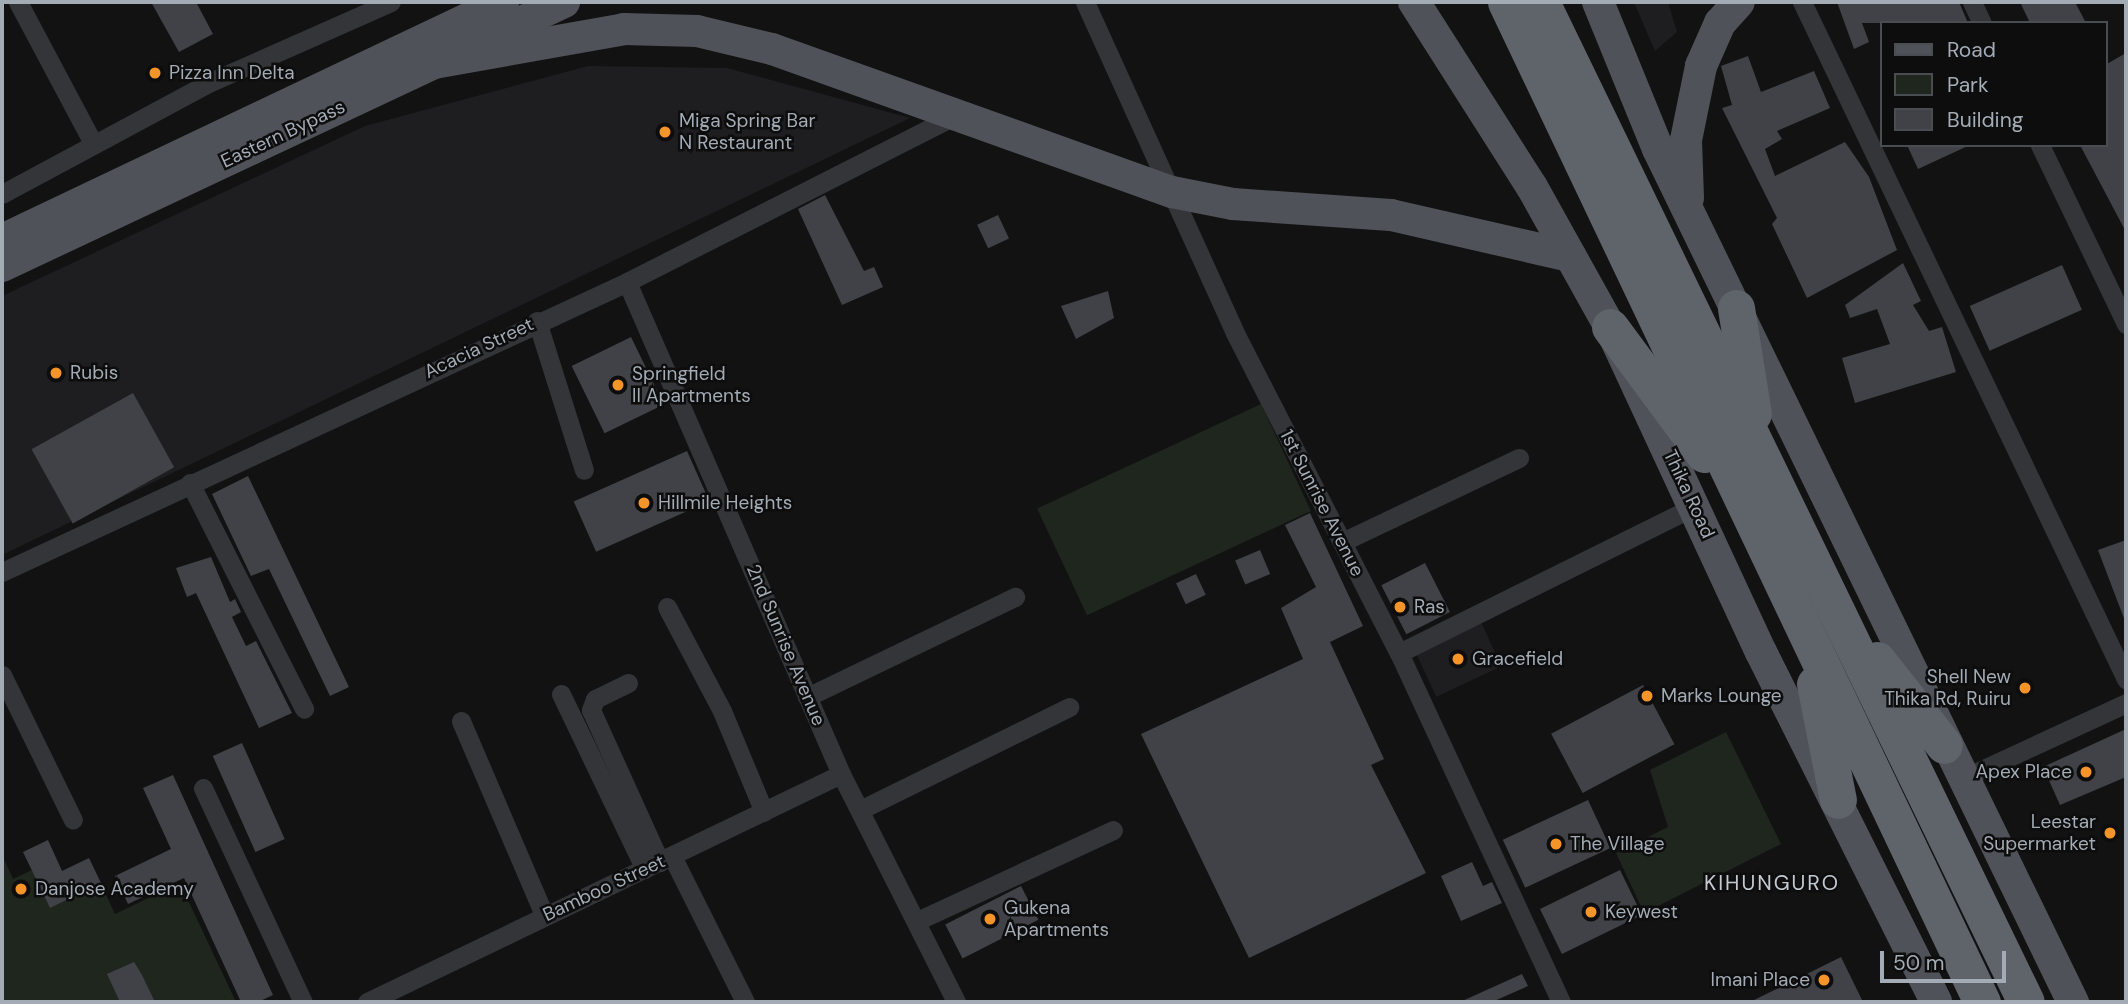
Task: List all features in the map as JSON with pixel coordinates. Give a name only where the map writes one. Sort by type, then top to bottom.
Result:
[{"type":"highway","points":[[1506,2],[1690,353],[1758,443],[1842,615],[1930,812],[2026,1002]]},
{"type":"highway","points":[[1541,2],[1690,353],[1742,501],[1982,1002]]},
{"type":"highway","points":[[1735,308],[1758,443]]},
{"type":"highway","points":[[1609,327],[1742,501]]},
{"type":"highway","points":[[1842,615],[1944,745]]},
{"type":"highway","points":[[1805,631],[1838,800]]},
{"type":"main road","name":"Eastern Bypass","points":[[2,266],[564,2]]},
{"type":"main road","name":"Thika Road","points":[[1414,2],[1570,256],[1609,327],[1761,652],[1838,800],[1936,1002]]},
{"type":"main road","points":[[1598,2],[1735,308],[1944,745],[1964,778],[2073,1002]]},
{"type":"main road","points":[[1689,210],[1686,140],[1698,78],[1720,23],[1739,2]]},
{"type":"main road","name":"Eastern Bypass","points":[[2,240],[493,5]]},
{"type":"main road","points":[[435,63],[624,29],[697,32],[772,49],[952,117],[1172,192],[1233,204],[1391,215],[1570,256]]},
{"type":"street","points":[[18,2],[92,141]]},
{"type":"street","points":[[2,194],[92,141],[391,2]]},
{"type":"street","name":"1st Sunrise Avenue","points":[[1085,2],[1235,333],[1399,653],[1561,1002]]},
{"type":"street","points":[[1802,2],[2126,679]]},
{"type":"street","points":[[1972,2],[1981,21]]},
{"type":"street","name":"Acacia Street","points":[[2,572],[190,482],[627,282],[952,117]]},
{"type":"street","points":[[2041,147],[2126,324]]},
{"type":"street","name":"2nd Sunrise Avenue","points":[[627,282],[721,485],[841,774],[862,809],[956,1002]]},
{"type":"street","points":[[537,321],[584,471]]},
{"type":"street","points":[[1342,542],[1519,458]]},
{"type":"street","points":[[190,482],[304,709]]},
{"type":"street","points":[[1399,653],[1695,506]]},
{"type":"street","points":[[807,697],[1015,597]]},
{"type":"street","points":[[667,607],[722,711],[764,812]]},
{"type":"street","points":[[2,675],[72,820]]},
{"type":"street","points":[[628,683],[596,699],[592,710],[659,863]]},
{"type":"street","points":[[561,694],[659,863],[745,1002]]},
{"type":"street","points":[[1964,778],[2126,703]]},
{"type":"street","points":[[862,809],[1069,707]]},
{"type":"street","points":[[461,721],[544,915]]},
{"type":"street","name":"Bamboo Street","points":[[367,1002],[841,774]]},
{"type":"street","points":[[203,788],[303,1002]]},
{"type":"street","points":[[917,921],[1113,830]]},
{"type":"shaded area","points":[[1634,2],[1668,2],[1677,32],[1655,51]]},
{"type":"shaded area","points":[[588,66],[727,68],[910,118],[2,555],[2,296],[365,126]]},
{"type":"shaded area","name":"Gracefield","points":[[1480,620],[1502,666],[1436,697],[1415,650]]},
{"type":"green space","points":[[1261,404],[1311,511],[1087,615],[1037,508]]},
{"type":"green space","points":[[1726,732],[1781,844],[1644,913],[1616,853],[1668,827],[1650,770]]},
{"type":"green space","points":[[4,859],[13,879],[32,870],[50,907],[101,884],[115,914],[180,883],[236,1002],[2,1002]]},
{"type":"building","points":[[151,2],[196,2],[213,34],[179,52]]},
{"type":"building","points":[[1837,2],[1959,2],[1967,21],[1862,23],[1869,42],[1854,49]]},
{"type":"building","points":[[2020,2],[2075,2],[2085,21],[2029,21]]},
{"type":"building","points":[[2126,53],[2126,232],[2081,147],[2107,147],[2107,64]]},
{"type":"building","points":[[1748,56],[1761,92],[1814,71],[1830,108],[1777,131],[1782,139],[1765,149],[1775,176],[1845,142],[1869,177],[1897,250],[1807,298],[1772,224],[1777,218],[1722,108],[1732,105],[1721,66]]},
{"type":"building","points":[[1908,147],[1966,147],[1918,169]]},
{"type":"building","points":[[825,195],[864,271],[874,267],[883,287],[842,305],[798,209]]},
{"type":"building","points":[[998,215],[1009,239],[988,248],[977,225]]},
{"type":"building","points":[[1903,263],[1921,301],[1913,305],[1929,331],[1942,327],[1956,372],[1855,403],[1842,358],[1890,344],[1877,309],[1850,318],[1845,305]]},
{"type":"building","points":[[2062,265],[2082,310],[1990,351],[1970,306]]},
{"type":"building","points":[[1108,291],[1114,318],[1076,339],[1061,306]]},
{"type":"building","name":"Springfield II Apartments","points":[[631,337],[664,404],[605,433],[572,366]]},
{"type":"building","points":[[133,393],[174,467],[73,524],[32,449]]},
{"type":"building","name":"Hillmile Heights","points":[[687,451],[709,501],[596,552],[574,501]]},
{"type":"building","points":[[248,476],[349,687],[330,696],[269,569],[251,576],[212,494]]},
{"type":"building","points":[[1310,513],[1363,626],[1330,642],[1384,759],[1371,765],[1426,873],[1249,958],[1141,734],[1303,659],[1281,608],[1316,587],[1285,525]]},
{"type":"building","points":[[2126,540],[2126,621],[2125,621],[2098,550]]},
{"type":"building","points":[[1260,550],[1270,574],[1245,584],[1235,561]]},
{"type":"building","points":[[211,557],[230,602],[235,599],[241,612],[232,617],[246,646],[256,641],[292,713],[259,728],[196,593],[187,597],[176,568]]},
{"type":"building","points":[[1425,563],[1450,612],[1406,634],[1381,585]]},
{"type":"building","points":[[1196,574],[1206,595],[1186,604],[1176,583]]},
{"type":"building","points":[[1643,685],[1674,744],[1583,793],[1551,734]]},
{"type":"building","name":"Apex Place","points":[[2126,729],[2126,777],[2060,805],[2043,767]]},
{"type":"building","points":[[242,743],[285,839],[255,852],[213,756]]},
{"type":"building","points":[[173,775],[273,995],[258,1002],[241,1002],[184,878],[128,904],[115,876],[171,849],[143,788]]},
{"type":"building","name":"The Village","points":[[1588,800],[1610,848],[1525,888],[1503,840]]},
{"type":"building","points":[[48,840],[62,871],[89,858],[101,883],[50,908],[23,852]]},
{"type":"building","points":[[1472,862],[1483,886],[1492,882],[1502,903],[1461,921],[1441,876]]},
{"type":"building","name":"Keywest","points":[[1620,870],[1642,915],[1562,954],[1540,909]]},
{"type":"building","name":"Gukena Apartments","points":[[1021,886],[1038,920],[963,958],[945,925]]},
{"type":"building","name":"Imani Place","points":[[1841,957],[1863,1002],[1750,1002]]},
{"type":"building","points":[[134,962],[155,1002],[120,1002],[107,974]]},
{"type":"building","points":[[1522,974],[1528,986],[1492,1002],[1460,1002]]},
{"type":"place","name":"Pizza Inn Delta","points":[[155,73]]},
{"type":"place","name":"Miga Spring Bar N Restaurant","points":[[665,132]]},
{"type":"place","name":"Rubis","points":[[56,373]]},
{"type":"place","name":"Springfield II Apartments","points":[[618,385]]},
{"type":"place","name":"Hillmile Heights","points":[[644,503]]},
{"type":"place","name":"Ras","points":[[1400,607]]},
{"type":"place","name":"Gracefield","points":[[1458,659]]},
{"type":"place","name":"Shell New Thika Rd, Ruiru","points":[[2025,688]]},
{"type":"place","name":"Marks Lounge","points":[[1647,696]]},
{"type":"place","name":"Apex Place","points":[[2086,772]]},
{"type":"place","name":"Leestar Supermarket","points":[[2110,833]]},
{"type":"place","name":"The Village","points":[[1556,844]]},
{"type":"place","name":"Danjose Academy","points":[[21,889]]},
{"type":"place","name":"Keywest","points":[[1591,912]]},
{"type":"place","name":"Gukena Apartments","points":[[990,919]]},
{"type":"place","name":"Imani Place","points":[[1824,980]]},
{"type":"district","name":"KIHUNGURO","points":[[1772,883]]}]
